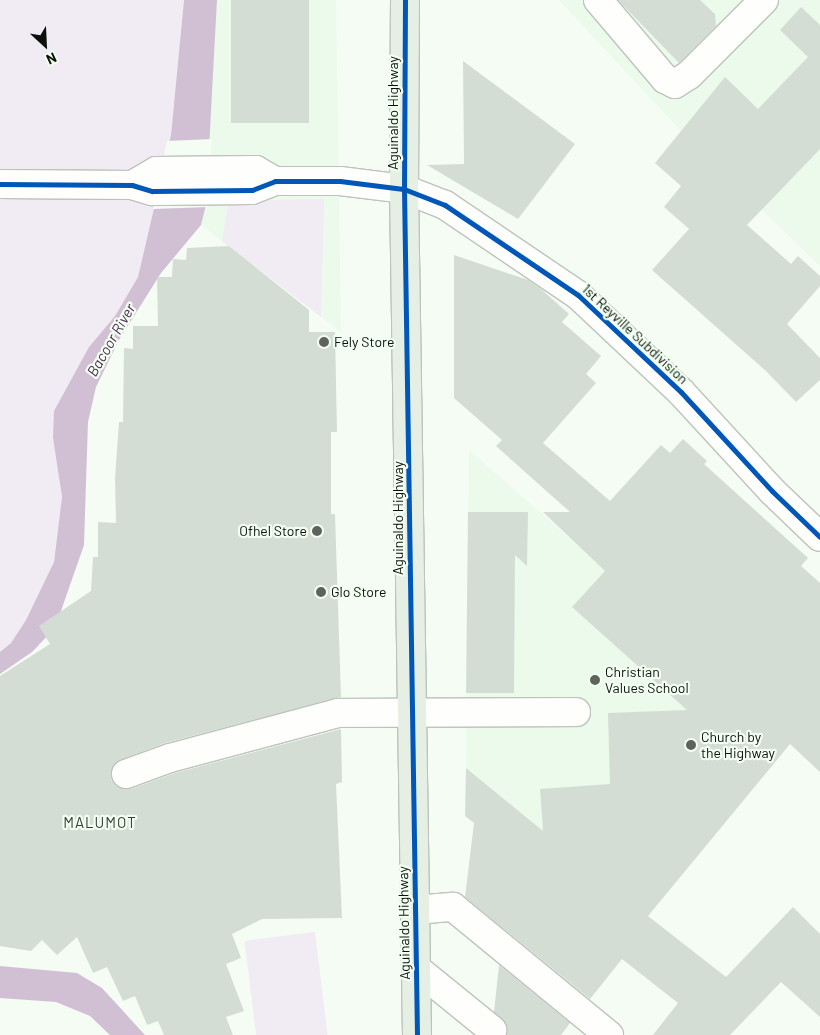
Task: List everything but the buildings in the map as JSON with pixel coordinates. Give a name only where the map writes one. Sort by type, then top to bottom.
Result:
[{"type":"highway","name":"Aguinaldo Highway","points":[[405,0],[404,189],[417,1035]]},
{"type":"street","points":[[598,0],[665,79],[674,84],[689,75],[764,0]]},
{"type":"street","name":"1st Reyville Subdivision","points":[[0,184],[147,183],[219,180],[252,190],[275,181],[340,181],[404,189],[445,205],[578,295],[682,392],[772,491],[820,537]]},
{"type":"street","points":[[126,774],[170,758],[338,713],[576,712]]},
{"type":"street","points":[[415,910],[453,907],[609,1035]]},
{"type":"street","points":[[417,969],[492,1030]]},
{"type":"shaded area","points":[[0,0],[184,0],[171,135],[138,277],[115,316],[89,347],[53,438],[62,497],[54,562],[26,620],[11,643],[0,652]]},
{"type":"shaded area","points":[[217,0],[336,0],[341,332],[201,225],[206,205]]},
{"type":"shaded area","points":[[559,0],[820,0],[820,266],[681,131]]},
{"type":"shaded area","points":[[324,199],[321,317],[222,241],[229,201]]},
{"type":"shaded area","name":"Christian Values School","points":[[469,450],[573,541],[790,744],[648,916],[466,768]]},
{"type":"shaded area","points":[[315,932],[328,1035],[256,1035],[245,941]]},
{"type":"water","name":"Bacoor River","points":[[184,0],[217,0],[206,205],[201,225],[161,273],[119,340],[96,387],[88,422],[84,545],[55,628],[32,652],[0,674],[0,652],[11,643],[26,620],[54,562],[62,497],[53,438],[54,411],[89,347],[115,316],[138,277],[171,135]]},
{"type":"water","points":[[0,966],[77,973],[102,988],[145,1035],[110,1035],[90,1016],[56,1002],[0,998]]},
{"type":"pier","points":[[212,139],[208,207],[153,209],[167,141]]},
{"type":"cycle path","points":[[405,0],[404,189],[417,1035]]},
{"type":"cycle path","points":[[0,184],[132,185],[152,191],[252,190],[275,181],[340,181],[404,189],[445,205],[578,295],[681,392],[772,491],[820,537]]},
{"type":"place","name":"Fely Store","points":[[324,342]]},
{"type":"place","name":"Ofhel Store","points":[[317,531]]},
{"type":"place","name":"Glo Store","points":[[321,592]]},
{"type":"place","name":"Christian Values School","points":[[595,680]]},
{"type":"place","name":"Church by the Highway","points":[[691,745]]},
{"type":"district","name":"MALUMOT","points":[[100,823]]}]
